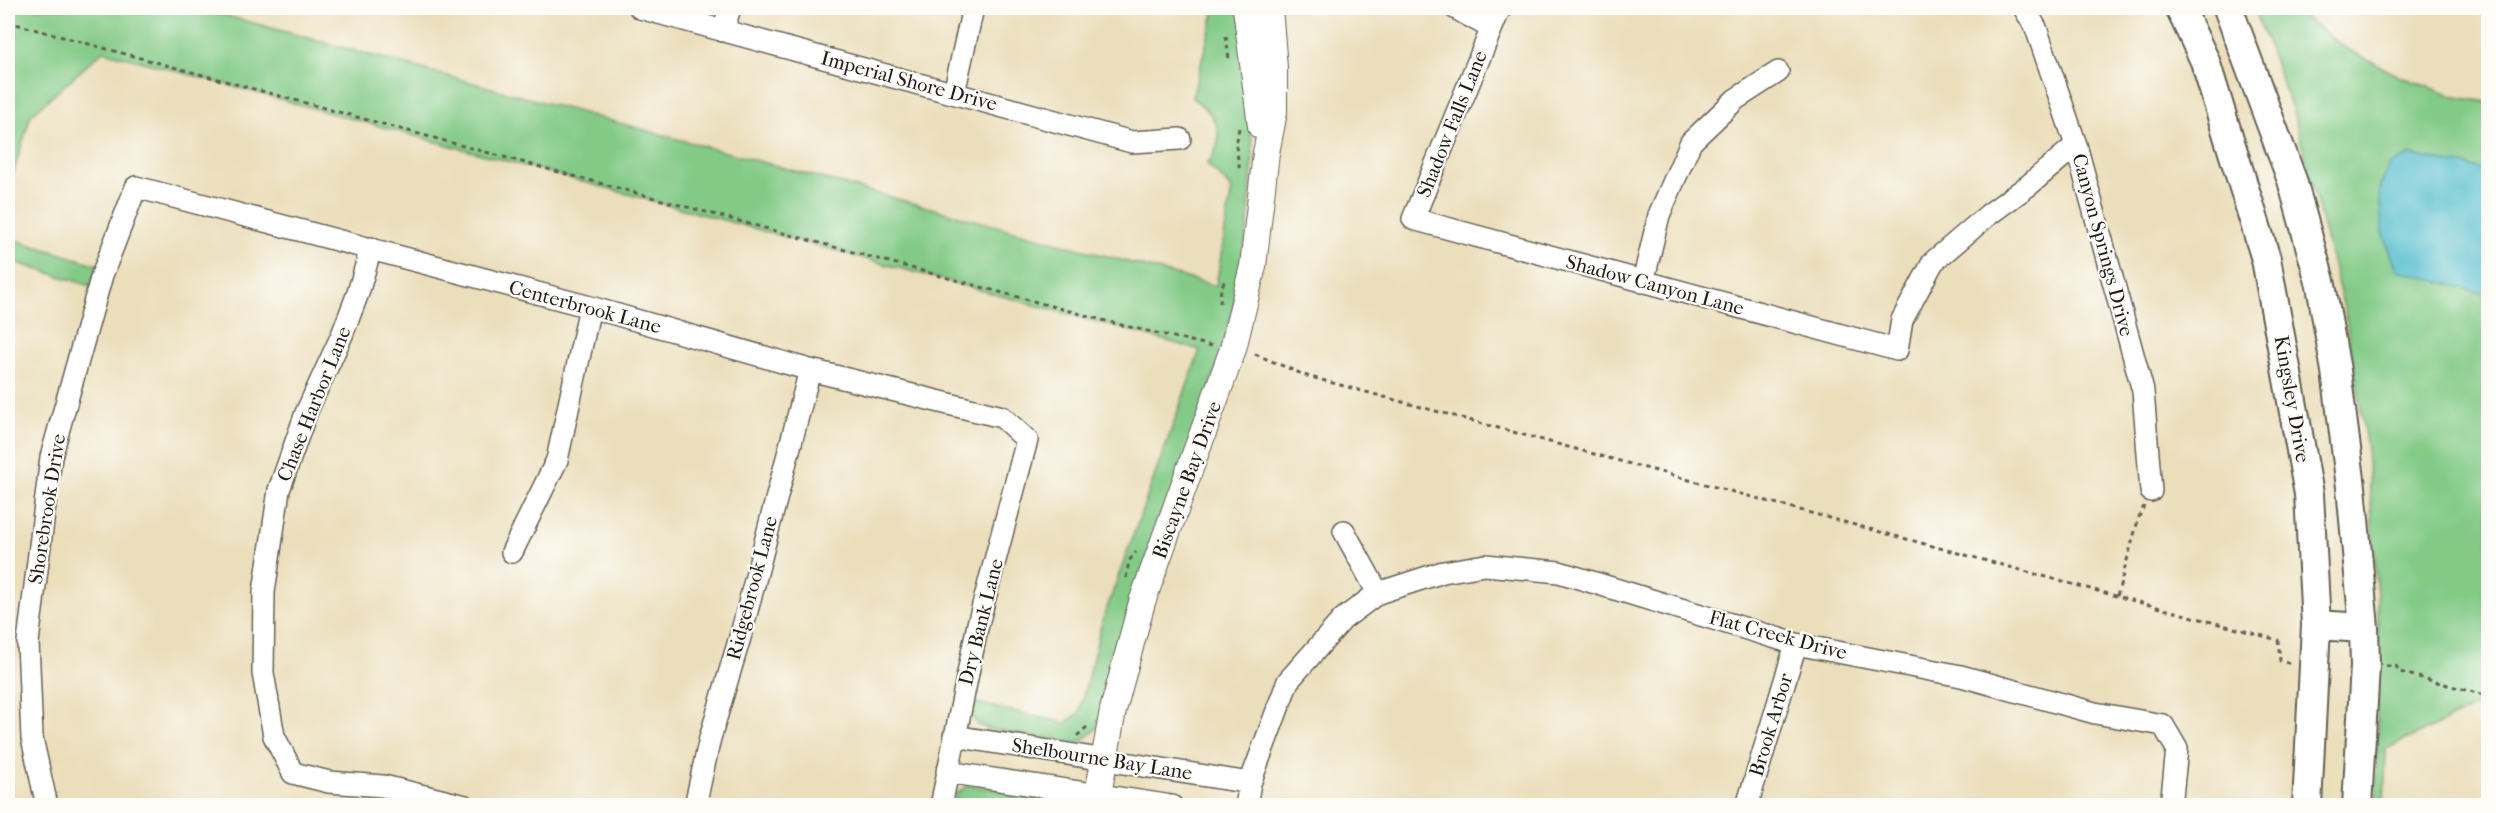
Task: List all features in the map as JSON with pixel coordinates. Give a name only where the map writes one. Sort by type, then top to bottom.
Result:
[{"type":"main road","name":"Kingsley Drive","points":[[2180,8],[2205,61],[2266,259],[2309,494],[2316,625],[2307,806]]},
{"type":"main road","points":[[2228,8],[2292,180],[2321,285],[2336,371],[2351,487],[2364,628],[2365,666],[2357,806]]},
{"type":"main road","points":[[2316,625],[2364,628]]},
{"type":"street","name":"Imperial Shore Drive","points":[[640,8],[1132,141],[1180,139]]},
{"type":"street","points":[[723,31],[730,8]]},
{"type":"street","points":[[954,93],[973,8]]},
{"type":"street","name":"Biscayne Bay Drive","points":[[1246,8],[1258,112],[1266,153]]},
{"type":"street","name":"Biscayne Bay Drive","points":[[1097,800],[1094,758],[1113,710],[1142,602],[1220,344],[1253,266],[1266,153],[1274,112],[1274,68],[1269,8]]},
{"type":"street","name":"Shadow Falls Lane","points":[[1455,8],[1491,28]]},
{"type":"street","name":"Shadow Falls Lane","points":[[1413,219],[1500,8]]},
{"type":"street","name":"Canyon Springs Drive","points":[[2024,8],[2036,28],[2076,145],[2143,391],[2151,491]]},
{"type":"street","points":[[1643,282],[1659,215],[1691,142],[1736,99],[1778,72]]},
{"type":"street","name":"Shadow Canyon Lane","points":[[1413,219],[1897,350],[1902,320],[1933,262],[1988,215],[2029,186],[2076,145]]},
{"type":"street","name":"Centerbrook Lane","points":[[136,188],[590,307],[810,370],[1002,417],[1027,440]]},
{"type":"street","name":"Shorebrook Drive","points":[[47,806],[32,738],[28,642],[51,457],[102,275],[136,188]]},
{"type":"street","name":"Chase Harbor Lane","points":[[371,248],[358,293],[342,335],[306,413],[279,490],[266,581],[263,673],[274,736],[293,772],[329,782],[383,786],[465,806]]},
{"type":"street","points":[[512,552],[557,460],[590,307]]},
{"type":"street","name":"Ridgebrook Lane","points":[[695,806],[710,738],[741,634],[810,370]]},
{"type":"street","name":"Dry Bank Lane","points":[[941,806],[978,624],[1027,440]]},
{"type":"street","points":[[1344,531],[1378,593]]},
{"type":"street","name":"Flat Creek Drive","points":[[1246,806],[1250,783],[1288,681],[1342,619],[1378,593],[1443,572],[1485,565],[1559,572],[1796,644],[1961,676],[2095,713],[2163,725],[2177,749],[2171,806]]},
{"type":"street","name":"Brook Arbor","points":[[1747,806],[1796,644]]},
{"type":"street","name":"Shelbourne Bay Lane","points":[[954,736],[1250,783]]},
{"type":"street","name":"Shelbourne Bay Lane","points":[[947,772],[1097,800],[1173,806]]},
{"type":"path","points":[[8,22],[1117,324],[1220,344],[1261,355],[1307,376],[2278,640],[2280,661],[2293,664],[2314,662]]},
{"type":"path","points":[[1226,35],[1230,65]]},
{"type":"path","points":[[1239,124],[1236,146],[1240,176]]},
{"type":"path","points":[[1220,304],[1221,287],[1229,275]]},
{"type":"path","points":[[1208,356],[1220,344]]},
{"type":"path","points":[[2117,596],[2139,517],[2151,491]]},
{"type":"path","points":[[1125,584],[1129,561],[1140,548]]},
{"type":"path","points":[[2365,666],[2396,666],[2400,672],[2488,696]]},
{"type":"path","points":[[1090,718],[1088,726],[1076,735],[1094,758]]},
{"type":"green space","points":[[8,8],[198,8],[1216,286],[1232,189],[1207,164],[1217,145],[1217,128],[1214,119],[1192,98],[1214,14],[1211,8],[1240,8],[1253,154],[1248,225],[1237,290],[1221,355],[1098,727],[1077,743],[988,729],[978,725],[971,715],[971,702],[1065,723],[1079,713],[1102,622],[1200,350],[103,51],[31,115],[8,190]]},
{"type":"green space","points":[[2254,8],[2293,8],[2344,47],[2399,76],[2455,97],[2488,102],[2488,704],[2476,707],[2386,749],[2384,805],[2376,805],[2378,610],[2367,449],[2345,312],[2293,111]]},
{"type":"green space","points":[[8,238],[98,265],[91,286],[8,260]]},
{"type":"green space","points":[[968,785],[1061,799],[1072,805],[954,806],[956,794]]},
{"type":"water","points":[[2411,155],[2488,170],[2488,295],[2397,270],[2382,230],[2379,189],[2390,165]]}]
